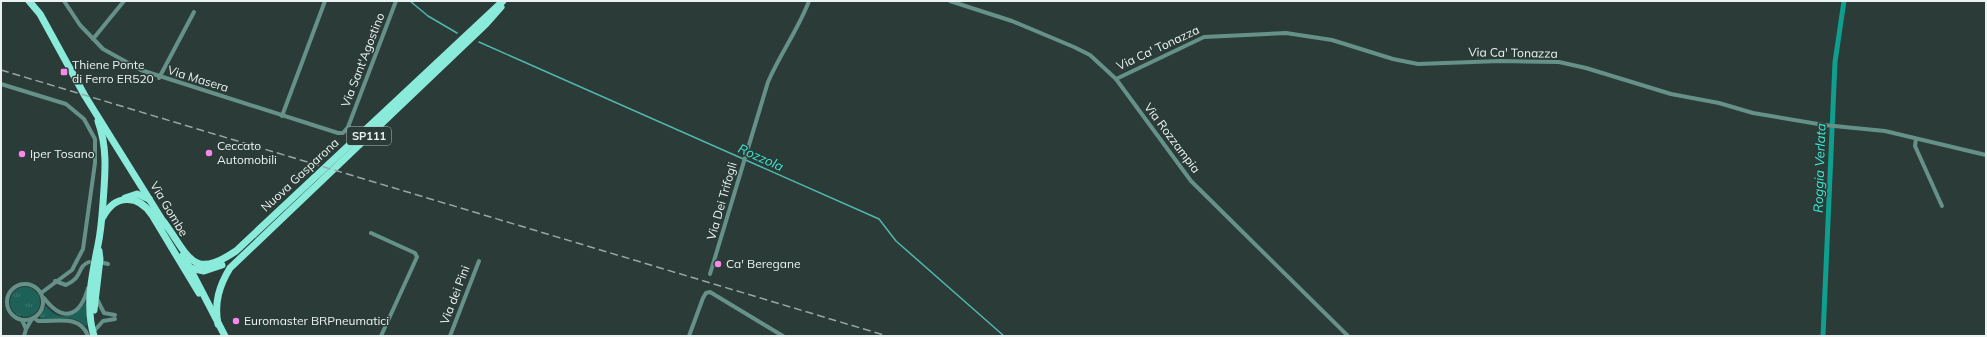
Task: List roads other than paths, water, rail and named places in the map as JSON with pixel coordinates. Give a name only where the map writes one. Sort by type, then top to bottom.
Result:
[{"type":"main road","points":[[29,1],[40,14]]},
{"type":"main road","points":[[35,1],[40,14]]},
{"type":"main road","name":"Nuova Gasparona","points":[[164,222],[187,255],[195,263],[206,265],[214,264],[236,251],[503,1]]},
{"type":"main road","name":"Nuova Gasparona","points":[[216,321],[216,301],[230,268],[486,24],[506,1]]},
{"type":"main road","name":"Via Gombe","points":[[40,14],[93,110],[151,200],[192,270],[216,321],[225,336]]},
{"type":"main road","points":[[93,110],[104,140],[106,154],[102,219],[92,270],[90,314],[95,334]]},
{"type":"main road","points":[[102,219],[106,211],[115,203],[136,194],[145,196],[151,200]]},
{"type":"main road","points":[[115,203],[133,200],[143,204],[152,215],[176,253],[216,321]]},
{"type":"main road","points":[[95,334],[94,309],[97,295],[100,258],[98,244]]},
{"type":"main road","name":"SP111","points":[[192,270],[204,271],[218,267],[236,251]]},
{"type":"main road","points":[[176,253],[192,270]]},
{"type":"street","name":"Via Masera","points":[[64,1],[76,19],[103,49],[113,56],[159,78],[338,133],[343,133],[348,127]]},
{"type":"street","points":[[93,39],[124,1]]},
{"type":"street","points":[[282,116],[325,1]]},
{"type":"street","name":"Via Sant'Agostino","points":[[348,127],[396,1]]},
{"type":"street","name":"Via Dei Trifogli","points":[[710,274],[772,72],[796,31],[809,1]]},
{"type":"street","name":"Via Rozzampia","points":[[950,1],[1012,21],[1074,46],[1090,55],[1116,79],[1191,181],[1348,336]]},
{"type":"street","points":[[159,78],[194,12]]},
{"type":"street","name":"Via Ca' Tonazza","points":[[1116,79],[1204,36],[1286,33],[1332,40],[1393,59],[1418,64],[1510,61],[1559,62],[1586,68],[1671,94],[1784,119],[1885,131],[1986,155]]},
{"type":"street","points":[[1,84],[66,104],[84,119],[95,139],[95,163],[83,249],[72,270],[55,281],[41,294]]},
{"type":"street","points":[[1916,139],[1915,146],[1942,206]]},
{"type":"street","points":[[371,233],[415,253],[416,257],[381,336]]},
{"type":"street","name":"Via dei Pini","points":[[450,336],[479,261]]},
{"type":"street","points":[[55,281],[66,285],[74,282],[78,279],[83,266],[90,262]]},
{"type":"street","points":[[88,336],[84,328],[75,321],[38,321],[33,319],[22,320],[15,317],[10,311],[7,301],[10,293],[17,286],[26,284],[36,288],[58,313],[65,314],[72,312],[80,307],[84,299],[92,270]]},
{"type":"street","points":[[689,336],[706,293],[710,292],[783,336]]},
{"type":"street","points":[[24,336],[26,329],[41,311],[43,306],[41,294]]},
{"type":"street","points":[[95,334],[103,321],[115,317],[104,313],[99,306],[97,295]]},
{"type":"street","points":[[22,320],[26,329]]},
{"type":"waterway","name":"Rozzola","points":[[410,1],[428,16],[457,33]]},
{"type":"waterway","name":"Roggia Verlata","points":[[1823,336],[1835,62],[1844,1]]},
{"type":"waterway","name":"Rozzola","points":[[479,42],[879,219],[896,241],[1004,336]]},
{"type":"railway","points":[[1,70],[887,336]]},
{"type":"place","name":"Thiene Ponte di Ferro ER520","points":[[64,72]]},
{"type":"place","name":"Ceccato Automobili","points":[[209,153]]},
{"type":"place","name":"Iper Tosano","points":[[22,154]]},
{"type":"place","name":"Ca' Beregane","points":[[718,264]]},
{"type":"place","name":"Euromaster BRPneumatici","points":[[236,321]]}]
